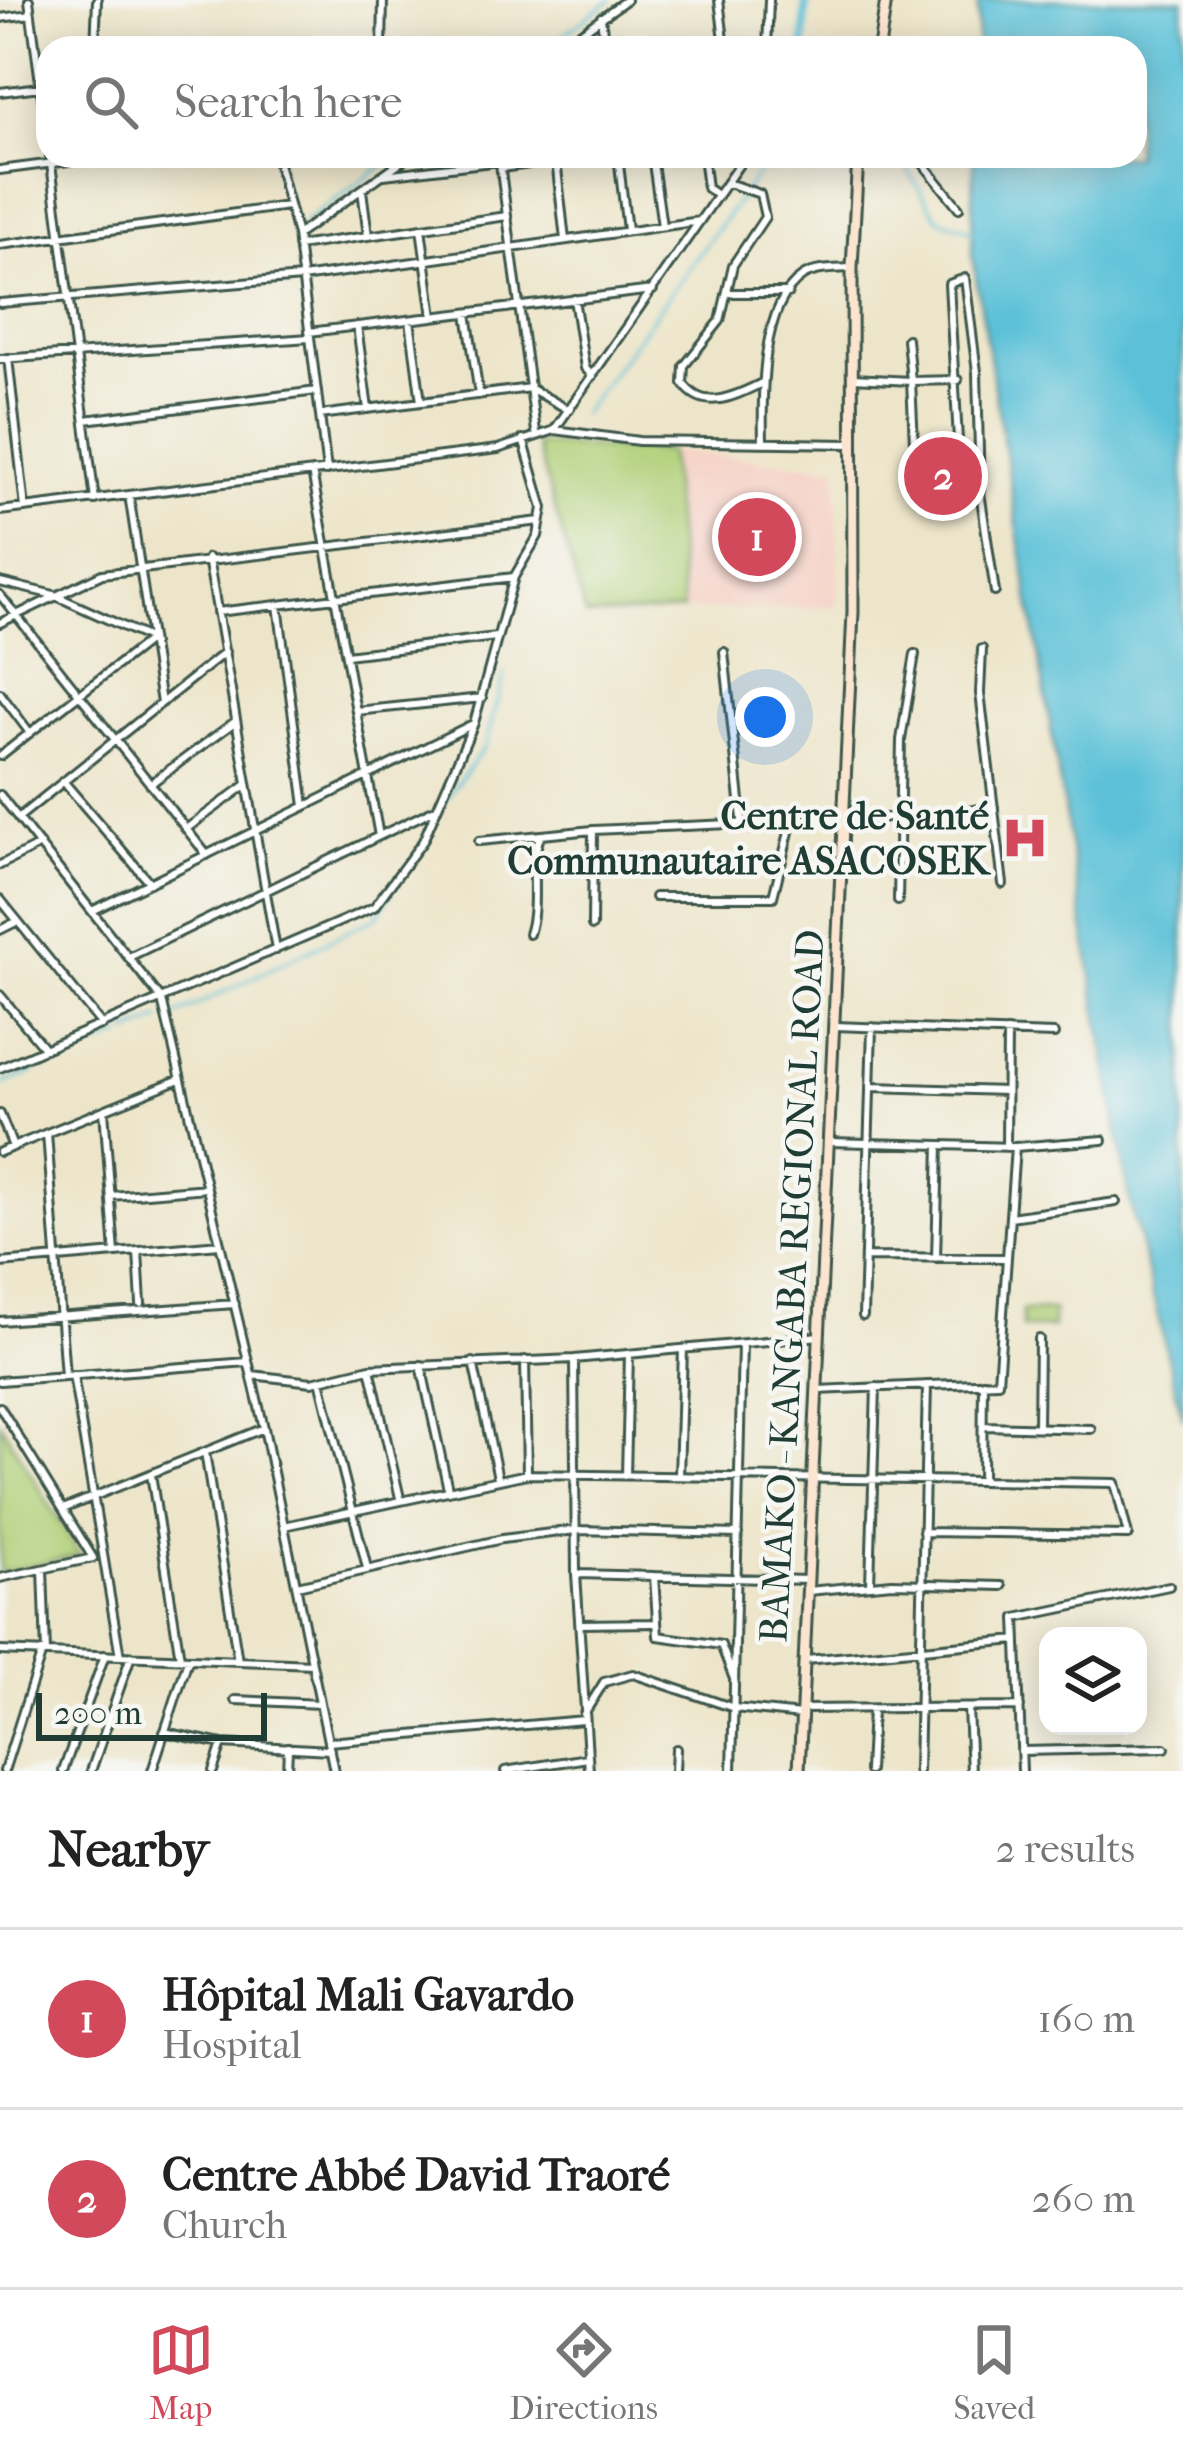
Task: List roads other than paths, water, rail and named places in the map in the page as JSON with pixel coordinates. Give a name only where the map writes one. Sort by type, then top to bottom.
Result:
[{"type":"street","points":[[29,0],[36,42]]},
{"type":"street","points":[[96,36],[97,0]]},
{"type":"street","points":[[382,36],[383,0]]},
{"type":"street","points":[[576,36],[626,0]]},
{"type":"street","points":[[719,0],[724,36]]},
{"type":"street","points":[[768,36],[769,0]]},
{"type":"street","points":[[881,36],[886,0]]},
{"type":"street","points":[[0,18],[31,14]]},
{"type":"street","points":[[602,17],[604,36]]},
{"type":"street","points":[[0,92],[36,87]]},
{"type":"street","points":[[0,170],[36,163]]},
{"type":"street","points":[[51,168],[95,500]]},
{"type":"street","points":[[279,168],[297,235],[327,471]]},
{"type":"street","points":[[297,235],[393,168]]},
{"type":"street","points":[[383,175],[446,168]]},
{"type":"street","points":[[501,168],[536,433]]},
{"type":"street","points":[[557,168],[565,240]]},
{"type":"street","points":[[619,168],[627,231]]},
{"type":"street","points":[[654,168],[662,226]]},
{"type":"street","points":[[704,168],[707,188],[718,196]]},
{"type":"street","points":[[555,430],[737,168]]},
{"type":"street","name":"BAMAKO - KANGABA REGIONAL ROAD","points":[[799,1771],[831,1026],[846,816],[852,268],[857,168]]},
{"type":"street","points":[[927,168],[959,208]]},
{"type":"street","points":[[728,183],[757,191],[765,217],[734,265],[720,322],[684,367],[683,383],[693,396],[710,400],[762,383]]},
{"type":"street","points":[[362,190],[368,236]]},
{"type":"street","points":[[0,244],[289,206]]},
{"type":"street","points":[[298,246],[507,216]]},
{"type":"street","points":[[0,303],[302,278],[700,221]]},
{"type":"street","points":[[422,228],[433,317]]},
{"type":"street","points":[[763,442],[762,383],[773,328],[788,293],[808,273],[852,268]]},
{"type":"street","points":[[961,493],[949,284],[969,278],[980,492],[995,592]]},
{"type":"street","points":[[25,508],[4,358],[310,335],[652,290]]},
{"type":"street","points":[[727,293],[788,293]]},
{"type":"street","points":[[574,299],[585,368],[593,376]]},
{"type":"street","points":[[467,313],[479,394]]},
{"type":"street","points":[[410,320],[422,402]]},
{"type":"street","points":[[357,326],[368,409]]},
{"type":"street","points":[[907,339],[915,464]]},
{"type":"street","points":[[852,378],[958,380]]},
{"type":"street","points":[[320,415],[530,388],[569,410]]},
{"type":"street","points":[[85,421],[316,391]]},
{"type":"street","points":[[0,511],[498,449],[555,430],[639,441],[853,444]]},
{"type":"street","points":[[0,1068],[374,907],[423,842],[474,723],[514,577],[541,520],[543,508],[523,439]]},
{"type":"street","points":[[312,472],[379,836]]},
{"type":"street","points":[[129,495],[160,703]]},
{"type":"street","points":[[0,623],[102,574],[541,520]]},
{"type":"street","points":[[208,558],[275,950]]},
{"type":"street","points":[[218,611],[514,577]]},
{"type":"street","points":[[0,583],[54,595],[151,639]]},
{"type":"street","points":[[0,595],[207,855]]},
{"type":"street","points":[[278,604],[305,806]]},
{"type":"street","points":[[346,655],[496,637]]},
{"type":"street","points":[[0,756],[151,639]]},
{"type":"street","points":[[982,649],[980,693],[1003,884]]},
{"type":"street","points":[[18,818],[224,652]]},
{"type":"street","points":[[724,652],[743,828]]},
{"type":"street","points":[[898,901],[901,740],[915,654]]},
{"type":"street","points":[[0,693],[30,733]]},
{"type":"street","points":[[356,711],[482,698]]},
{"type":"street","points":[[150,784],[236,721]]},
{"type":"street","points":[[92,911],[474,723]]},
{"type":"street","points":[[63,781],[150,883]]},
{"type":"street","points":[[186,829],[247,784]]},
{"type":"street","points":[[0,795],[162,1000],[264,1428],[334,1771]]},
{"type":"street","points":[[479,842],[593,830],[743,828],[994,807]]},
{"type":"street","points":[[128,957],[433,810]]},
{"type":"street","points":[[655,897],[772,897],[791,824]]},
{"type":"street","points":[[592,926],[593,830]]},
{"type":"street","points":[[529,934],[537,904],[535,855],[541,836]]},
{"type":"street","points":[[0,865],[40,845]]},
{"type":"street","points":[[0,898],[102,1025]]},
{"type":"street","points":[[0,930],[18,921]]},
{"type":"street","points":[[2,1000],[44,1049]]},
{"type":"street","points":[[831,1026],[1054,1034]]},
{"type":"street","points":[[863,1316],[872,1028]]},
{"type":"street","points":[[817,1390],[998,1382],[1010,1216],[1007,1032]]},
{"type":"street","points":[[0,1152],[180,1078]]},
{"type":"street","points":[[871,1087],[1006,1091]]},
{"type":"street","points":[[104,1110],[115,1253]]},
{"type":"street","points":[[0,1114],[13,1147]]},
{"type":"street","points":[[47,1132],[69,1376],[98,1557],[120,1656]]},
{"type":"street","points":[[826,1142],[1010,1147],[1103,1140]]},
{"type":"street","points":[[936,1258],[939,1145]]},
{"type":"street","points":[[111,1196],[207,1188]]},
{"type":"street","points":[[1010,1216],[1116,1202]]},
{"type":"street","points":[[0,1261],[220,1244]]},
{"type":"street","points":[[138,1251],[141,1304]]},
{"type":"street","points":[[865,1257],[1007,1258]]},
{"type":"street","points":[[0,1321],[235,1304]]},
{"type":"street","points":[[252,1375],[320,1380],[370,1367],[574,1360],[820,1336]]},
{"type":"street","points":[[1038,1427],[1039,1339]]},
{"type":"street","points":[[732,1771],[742,1344]]},
{"type":"street","points":[[679,1476],[683,1349]]},
{"type":"street","points":[[626,1475],[629,1354]]},
{"type":"street","points":[[525,1360],[526,1474]]},
{"type":"street","points":[[574,1360],[576,1574],[589,1771]]},
{"type":"street","points":[[472,1361],[498,1478]]},
{"type":"street","points":[[0,1381],[249,1362]]},
{"type":"street","points":[[421,1365],[448,1489]]},
{"type":"street","points":[[370,1367],[400,1500]]},
{"type":"street","points":[[320,1380],[368,1569]]},
{"type":"street","points":[[982,1481],[983,1382]]},
{"type":"street","points":[[918,1771],[927,1385]]},
{"type":"street","points":[[870,1585],[876,1387]]},
{"type":"street","points":[[0,1407],[98,1557]]},
{"type":"street","points":[[982,1426],[1091,1429]]},
{"type":"street","points":[[63,1509],[264,1428]]},
{"type":"street","points":[[206,1451],[238,1661]]},
{"type":"street","points":[[151,1474],[184,1659],[152,1771]]},
{"type":"street","points":[[284,1526],[498,1478],[575,1474],[1115,1483],[1128,1535],[923,1532]]},
{"type":"street","points":[[296,1587],[502,1539],[576,1530],[738,1534]]},
{"type":"street","points":[[0,1578],[98,1557]]},
{"type":"street","points":[[4,1771],[45,1653],[43,1570]]},
{"type":"street","points":[[576,1574],[737,1578],[808,1585],[1002,1586]]},
{"type":"street","points":[[654,1576],[655,1622],[662,1640],[722,1645],[736,1683]]},
{"type":"street","points":[[1022,1771],[1016,1618],[1169,1586]]},
{"type":"street","points":[[580,1624],[655,1622]]},
{"type":"street","points":[[804,1660],[1017,1640]]},
{"type":"street","points":[[0,1651],[312,1664]]},
{"type":"street","points":[[63,1771],[105,1655]]},
{"type":"street","points":[[91,1771],[130,1656]]},
{"type":"street","points":[[584,1717],[604,1682],[633,1675],[734,1708],[801,1712],[1020,1707]]},
{"type":"street","points":[[235,1700],[320,1704]]},
{"type":"street","points":[[968,1709],[970,1771]]},
{"type":"street","points":[[869,1771],[872,1710]]},
{"type":"street","points":[[164,1732],[222,1744],[288,1748],[584,1717]]},
{"type":"street","points":[[213,1771],[222,1744]]},
{"type":"street","points":[[286,1771],[288,1748]]},
{"type":"street","points":[[1021,1751],[1165,1748]]},
{"type":"street","points":[[675,1771],[676,1749]]},
{"type":"street","points":[[505,1771],[588,1758]]},
{"type":"water","points":[[978,0],[1183,0],[1183,1420],[1128,1193],[972,254],[974,168],[1147,168],[1147,36],[977,36]]},
{"type":"waterway","points":[[562,36],[611,0]]},
{"type":"waterway","points":[[804,36],[806,0]]},
{"type":"waterway","points":[[302,224],[379,168]]},
{"type":"waterway","points":[[582,414],[762,168]]},
{"type":"waterway","points":[[906,168],[938,219],[973,231]]},
{"type":"waterway","points":[[441,806],[485,746],[505,673]]},
{"type":"waterway","points":[[173,1017],[377,917],[397,882]]},
{"type":"waterway","points":[[128,1033],[161,1019]]},
{"type":"waterway","points":[[42,1068],[121,1036]]},
{"type":"waterway","points":[[0,1085],[35,1071]]},
{"type":"place","name":"Centre Abbé David Traoré","points":[[943,476]]},
{"type":"place","name":"Hôpital Mali Gavardo","points":[[757,537]]},
{"type":"place","name":"Centre de Santé Communautaire ASACOSEK","points":[[1025,838]]}]
